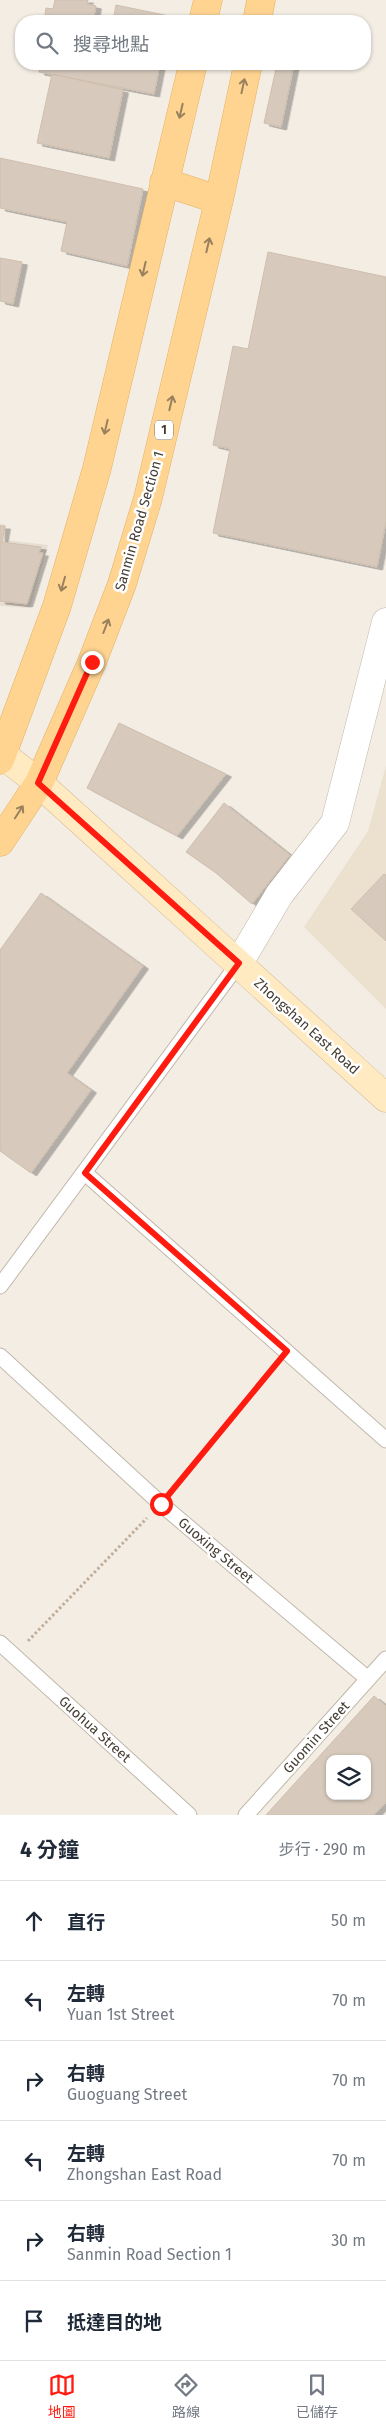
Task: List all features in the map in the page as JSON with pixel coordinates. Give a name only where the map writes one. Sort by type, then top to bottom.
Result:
[{"type":"main road","points":[[204,15],[208,0]]},
{"type":"main road","points":[[258,15],[261,0]]},
{"type":"main road","points":[[2,758],[57,606],[97,468],[191,70]]},
{"type":"main road","name":"Sanmin Road Section 1","points":[[0,842],[38,783],[92,662],[122,584],[148,498],[219,200],[247,70]]},
{"type":"main road","points":[[164,182],[219,200]]},
{"type":"street","points":[[239,963],[279,895],[335,823],[386,622]]},
{"type":"street","name":"Zhongshan East Road","points":[[2,758],[38,783],[386,1098]]},
{"type":"lane","points":[[0,1286],[239,963]]},
{"type":"lane","points":[[85,1173],[386,1440]]},
{"type":"lane","name":"Guoxing Street","points":[[0,1356],[161,1504],[368,1679]]},
{"type":"lane","name":"Guohua Street","points":[[0,1643],[189,1815]]},
{"type":"lane","name":"Guomin Street","points":[[246,1815],[386,1659]]},
{"type":"path","points":[[14,1656],[161,1504],[287,1351]]},
{"type":"shaded area","points":[[0,524],[6,525],[6,540],[48,545],[30,608],[0,606]]},
{"type":"shaded area","points":[[386,766],[386,1009],[304,927],[368,831]]},
{"type":"building","points":[[55,0],[88,0],[87,4],[96,6],[94,15],[45,15],[46,8],[53,9]]},
{"type":"building","points":[[116,5],[164,15],[114,15]]},
{"type":"building","points":[[39,70],[159,70],[154,94],[39,72]]},
{"type":"building","points":[[276,70],[293,70],[281,127],[264,123]]},
{"type":"building","points":[[52,74],[123,90],[109,158],[37,143]]},
{"type":"building","points":[[0,158],[143,189],[127,266],[61,251],[67,222],[0,208]]},
{"type":"building","points":[[268,252],[386,277],[386,521],[377,567],[213,533],[230,449],[213,445],[233,346],[248,349]]},
{"type":"building","points":[[0,258],[22,262],[13,304],[0,301]]},
{"type":"building","points":[[0,526],[5,526],[2,542],[41,547],[39,553],[43,553],[27,604],[0,601]]},
{"type":"building","points":[[119,723],[226,774],[177,836],[87,788]]},
{"type":"building","points":[[224,803],[290,855],[252,904],[216,873],[186,852]]},
{"type":"building","points":[[384,874],[386,875],[386,941],[351,909]]},
{"type":"building","points":[[41,893],[143,966],[67,1073],[91,1090],[31,1173],[0,1151],[0,950]]},
{"type":"building","points":[[374,1696],[386,1706],[386,1802],[374,1815],[266,1815]]},
{"type":"route","points":[[92,662],[38,783],[239,963],[85,1173],[287,1351],[161,1504]]}]
